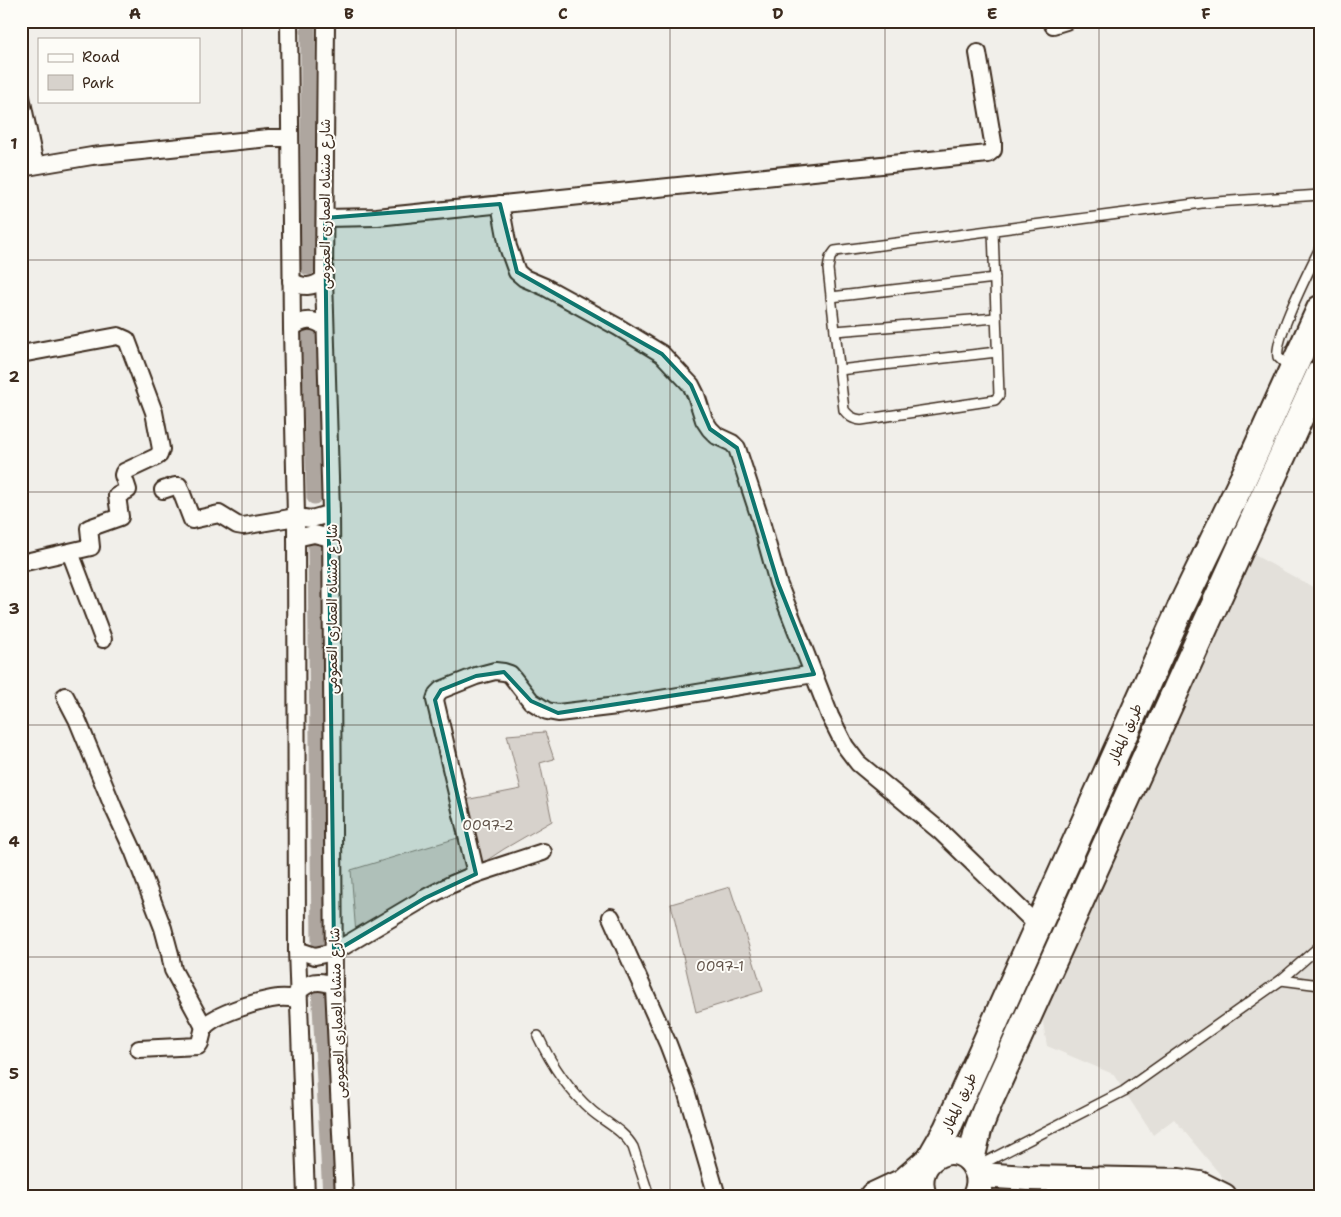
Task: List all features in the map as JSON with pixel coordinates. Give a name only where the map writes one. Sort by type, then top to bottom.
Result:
[{"type":"main road","name":"طريق المطار","points":[[873,1196],[903,1182],[928,1160],[946,1130],[1179,612],[1320,309]]},
{"type":"main road","name":"طريق المطار","points":[[975,1174],[978,1130],[989,1102],[1320,374]]},
{"type":"main road","points":[[923,1196],[919,1180],[928,1160],[939,1153],[956,1152],[975,1174]]},
{"type":"street","points":[[289,21],[291,281],[296,517],[297,950],[306,1196]]},
{"type":"street","name":"شارع منشاه العمارى العمومى","points":[[326,21],[324,279],[331,511],[334,986],[344,1196]]},
{"type":"street","points":[[325,218],[377,216],[988,154],[993,150],[993,142],[978,53]]},
{"type":"street","points":[[21,97],[28,166],[92,156],[269,138],[290,138]]},
{"type":"street","points":[[500,204],[508,247],[517,272],[524,278],[545,287],[618,327],[662,354],[691,385],[704,420],[710,429],[717,436],[732,443],[737,448],[760,518],[778,583],[830,716],[841,738],[858,764],[940,831],[1038,926]]},
{"type":"street","points":[[291,281],[299,286],[308,287],[316,285],[324,279]]},
{"type":"street","points":[[292,328],[299,322],[308,320],[317,322],[325,327]]},
{"type":"street","points":[[21,354],[118,336],[123,337],[127,340],[156,420],[160,452],[156,457],[124,472],[128,490],[117,496],[120,518],[89,528],[91,547],[21,563]]},
{"type":"street","points":[[163,490],[179,486],[189,517],[192,520],[219,514],[237,525],[243,526],[296,517],[311,519],[331,511]]},
{"type":"street","points":[[296,538],[314,534],[331,538]]},
{"type":"street","points":[[70,552],[103,639]]},
{"type":"street","points":[[476,874],[435,700],[441,690],[476,676],[496,671],[504,672],[510,674],[531,701],[547,711],[558,713],[814,674]]},
{"type":"street","points":[[64,696],[76,719],[133,850],[163,928],[173,970],[204,1027]]},
{"type":"street","points":[[297,950],[315,956],[334,952],[425,898],[476,874],[543,852]]},
{"type":"street","points":[[611,917],[668,1044],[687,1094],[716,1196]]},
{"type":"street","points":[[298,996],[305,985],[314,981],[325,982],[334,986]]},
{"type":"street","points":[[139,1049],[198,1046],[204,1027],[219,1016],[261,1001],[298,996]]},
{"type":"street","points":[[975,1174],[1149,1188],[1179,1180],[1200,1184],[1224,1196]]},
{"type":"lane","points":[[993,231],[999,395],[995,400],[861,420],[854,419],[844,410],[839,370],[828,262],[834,251],[1202,203],[1320,195]]},
{"type":"lane","points":[[1292,370],[1278,357],[1278,346],[1293,305],[1320,248]]},
{"type":"lane","points":[[831,297],[995,278]]},
{"type":"lane","points":[[835,331],[996,318]]},
{"type":"lane","points":[[839,370],[997,352]]},
{"type":"lane","points":[[975,1174],[1124,1091],[1281,980],[1320,946]]},
{"type":"lane","points":[[1281,980],[1320,986]]},
{"type":"lane","points":[[538,1036],[555,1069],[578,1098],[629,1140],[633,1147],[648,1196]]},
{"type":"highlighted area","points":[[500,204],[517,272],[662,354],[691,385],[710,429],[737,448],[778,583],[814,674],[558,713],[531,701],[504,672],[476,676],[441,690],[435,700],[476,874],[425,898],[334,952],[325,218]]},
{"type":"shaded area","points":[[1247,551],[1320,591],[1320,1196],[1238,1196],[1174,1119],[1153,1135],[1113,1074],[1047,1046],[1042,1017]]},
{"type":"green space","name":"0097-2","points":[[545,732],[554,759],[540,763],[552,821],[460,878],[356,935],[351,870],[461,837],[455,802],[521,789],[507,735]]},
{"type":"green space","name":"0097-1","points":[[730,887],[763,991],[696,1012],[671,904]]},
{"type":"waterway","points":[[308,21],[308,268]]},
{"type":"waterway","points":[[309,333],[314,497]]},
{"type":"waterway","points":[[315,546],[319,944]]},
{"type":"waterway","points":[[319,987],[330,1196]]}]
